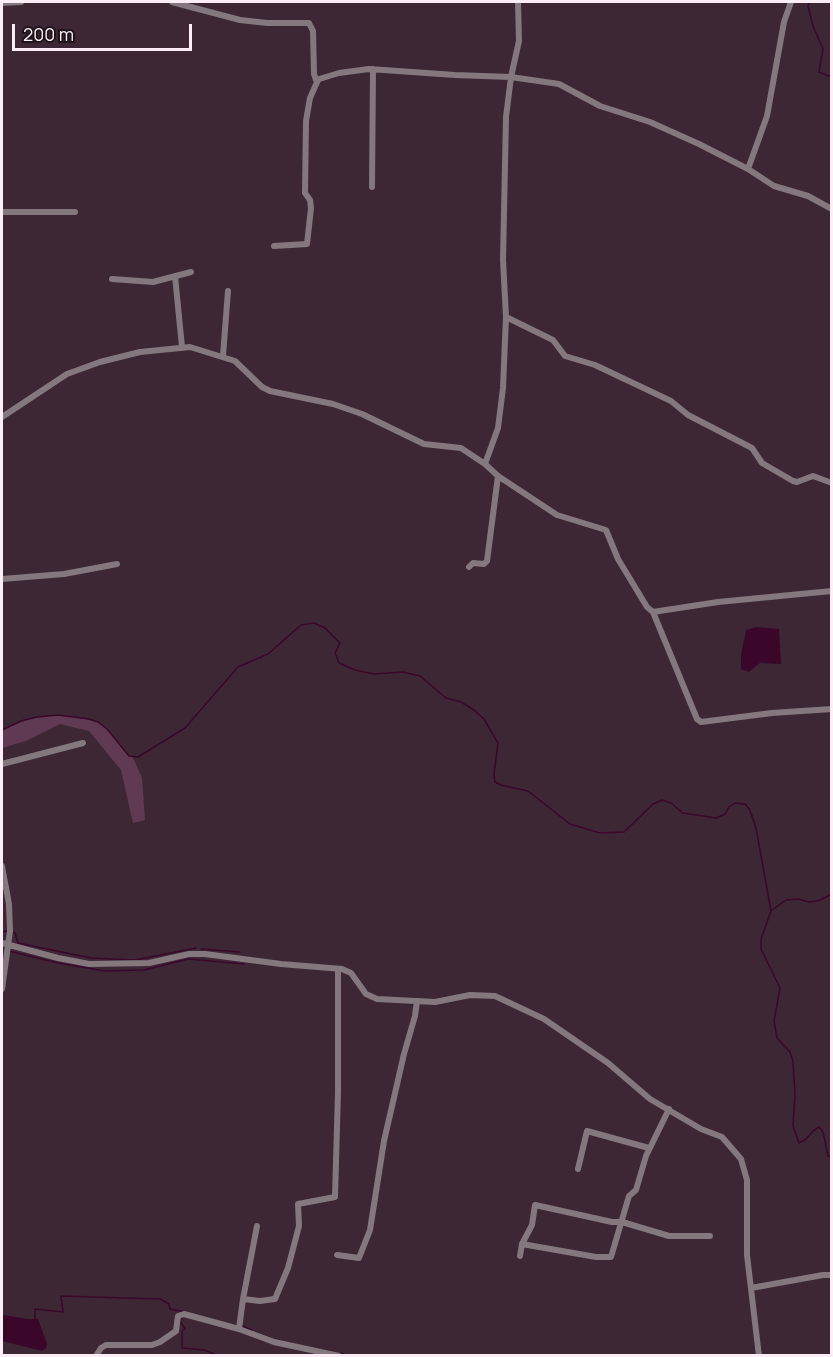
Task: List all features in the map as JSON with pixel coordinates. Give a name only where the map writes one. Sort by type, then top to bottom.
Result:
[{"type":"street","points":[[2,3],[21,2]]},
{"type":"street","points":[[172,2],[240,20],[267,23],[309,23],[313,31],[314,74],[315,79],[318,80]]},
{"type":"street","points":[[485,464],[498,428],[503,388],[507,317],[503,260],[506,117],[511,77],[519,41],[518,2]]},
{"type":"street","points":[[748,170],[767,117],[779,46],[791,2]]},
{"type":"street","points":[[318,80],[346,72],[373,69],[511,77],[559,84],[600,106],[650,122],[690,139],[774,186],[808,196],[831,209]]},
{"type":"street","points":[[372,186],[373,69]]},
{"type":"street","points":[[274,246],[307,244],[311,208],[310,200],[305,193],[306,121],[310,98],[318,80]]},
{"type":"street","points":[[2,212],[75,212]]},
{"type":"street","points":[[112,279],[153,282],[191,272]]},
{"type":"street","points":[[175,276],[182,347]]},
{"type":"street","points":[[223,356],[228,291]]},
{"type":"street","points":[[507,317],[553,340],[565,356],[596,365],[670,401],[688,414],[752,448],[762,463],[793,481],[797,482],[813,476],[831,483]]},
{"type":"street","points":[[2,417],[67,374],[110,359],[140,352],[182,347],[223,356],[235,361],[262,387],[270,391],[333,404],[362,414],[424,444],[461,448],[557,515],[606,530],[618,559],[647,607],[653,612],[697,719],[701,722],[772,713],[831,709]]},
{"type":"street","points":[[469,567],[471,564],[484,564],[487,561],[498,476]]},
{"type":"street","points":[[2,579],[64,574],[117,564]]},
{"type":"street","points":[[653,612],[718,602],[831,591]]},
{"type":"street","points":[[2,764],[83,743]]},
{"type":"street","points":[[2,866],[9,904],[10,931],[4,944],[2,989]]},
{"type":"street","points":[[4,944],[89,964],[149,963],[189,954],[205,954],[338,969],[351,973],[366,994],[377,999],[435,1002],[470,995],[495,996],[544,1019],[608,1063],[650,1099],[700,1129],[722,1137],[741,1159],[747,1180],[747,1255],[759,1356]]},
{"type":"street","points":[[243,1299],[260,1301],[274,1299],[288,1268],[299,1226],[298,1204],[334,1197],[338,1092],[338,969]]},
{"type":"street","points":[[337,1255],[359,1258],[370,1230],[384,1141],[417,1001]]},
{"type":"street","points":[[522,1245],[596,1257],[611,1257],[629,1196],[636,1190],[650,1148],[669,1109]]},
{"type":"street","points":[[578,1169],[587,1131],[650,1148]]},
{"type":"street","points":[[520,1256],[522,1245],[532,1226],[535,1205],[612,1222],[622,1222],[669,1236],[710,1236]]},
{"type":"street","points":[[239,1329],[256,1226]]},
{"type":"street","points":[[751,1288],[831,1275]]},
{"type":"street","points":[[96,1356],[101,1347],[106,1345],[152,1345],[160,1342],[176,1331],[181,1314],[239,1329],[274,1342],[339,1356]]},
{"type":"shaded area","points":[[756,627],[779,629],[781,664],[760,663],[749,672],[741,669],[741,655],[746,630]]},
{"type":"shaded area","points":[[58,715],[98,722],[133,758],[142,778],[145,820],[133,823],[121,770],[89,731],[60,724],[26,741],[2,748],[2,730],[28,719]]},
{"type":"shaded area","points":[[2,1316],[38,1319],[47,1344],[46,1348],[42,1351],[2,1341]]},
{"type":"waterway","points":[[809,2],[813,26],[823,49],[819,72],[828,76],[832,75]]},
{"type":"waterway","points":[[2,730],[21,721],[37,717],[58,715],[89,719],[107,729],[129,756],[138,757],[185,728],[238,667],[268,654],[301,625],[314,623],[325,628],[340,643],[335,653],[339,663],[355,670],[374,674],[403,672],[420,676],[446,698],[461,702],[474,710],[484,719],[498,743],[495,782],[528,791],[570,824],[600,833],[624,832],[653,804],[662,800],[671,803],[683,813],[716,818],[725,814],[735,803],[745,804],[750,810],[756,828],[771,911],[761,939],[761,949],[780,988],[774,1021],[777,1038],[790,1052],[793,1061],[795,1095],[793,1126],[799,1143],[819,1127],[823,1132],[828,1156],[832,1157]]},
{"type":"waterway","points":[[772,910],[786,900],[818,901],[832,894]]},
{"type":"waterway","points":[[2,932],[7,931]]},
{"type":"waterway","points":[[12,932],[15,933],[18,943],[91,958],[135,960],[196,948]]},
{"type":"waterway","points":[[201,949],[240,952]]},
{"type":"waterway","points":[[9,951],[105,971],[144,970],[188,959],[244,964]]},
{"type":"waterway","points":[[35,1319],[35,1309],[63,1312],[61,1296],[160,1299],[169,1304],[170,1309],[186,1312]]},
{"type":"waterway","points":[[182,1317],[180,1321],[185,1329],[182,1331],[182,1348],[205,1350],[218,1356]]},
{"type":"waterway","points":[[242,1326],[252,1330]]},
{"type":"waterway","points":[[341,1353],[347,1356]]}]
